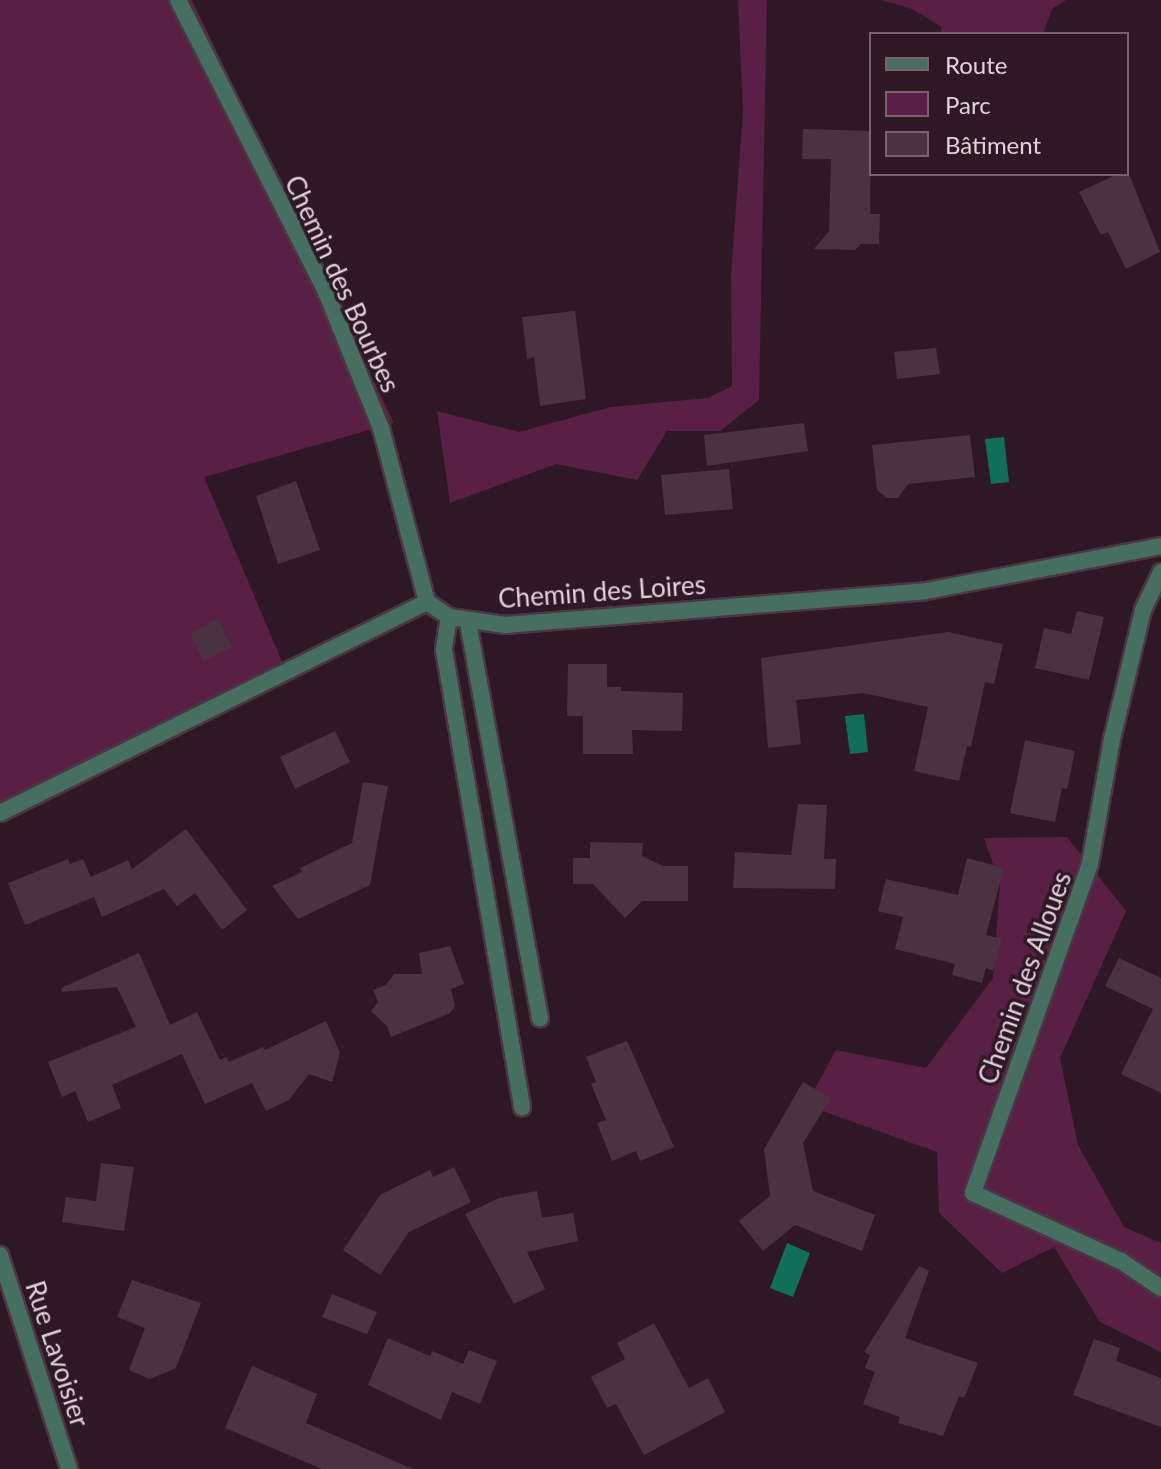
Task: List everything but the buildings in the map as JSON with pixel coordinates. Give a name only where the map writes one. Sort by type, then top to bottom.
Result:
[{"type":"street","name":"Chemin des Bourbes","points":[[178,0],[326,292],[381,428],[427,602]]},
{"type":"street","name":"Chemin des Loires","points":[[427,602],[449,617],[505,625],[926,591],[1161,546]]},
{"type":"street","name":"Chemin des Alloues","points":[[1161,572],[1143,610],[1115,724],[1090,864],[973,1193],[1121,1261],[1161,1288]]},
{"type":"street","points":[[0,813],[427,602]]},
{"type":"street","points":[[449,617],[444,650],[522,1107]]},
{"type":"street","points":[[468,622],[540,1019]]},
{"type":"street","name":"Rue Lavoisier","points":[[0,1255],[69,1469]]},
{"type":"green space","points":[[0,0],[192,0],[394,423],[204,477],[286,671],[0,822]]},
{"type":"green space","points":[[738,0],[767,0],[759,400],[720,431],[667,431],[637,480],[556,464],[450,503],[437,411],[519,432],[611,407],[708,398],[732,386],[731,276],[743,111]]},
{"type":"green space","points":[[882,0],[1066,0],[1052,9],[1044,32],[941,32],[942,27],[912,9]]},
{"type":"green space","points":[[1067,837],[1126,911],[1060,1058],[1078,1145],[1124,1227],[1161,1243],[1161,1352],[1100,1322],[1054,1247],[1002,1273],[939,1213],[937,1152],[806,1105],[836,1050],[926,1068],[993,978],[1000,884],[984,838]]},
{"type":"shaded area","points":[[1004,437],[1009,482],[991,484],[985,439]]},
{"type":"shaded area","points":[[864,714],[868,752],[850,754],[845,716]]},
{"type":"shaded area","points":[[787,1243],[810,1253],[793,1297],[770,1288]]}]
